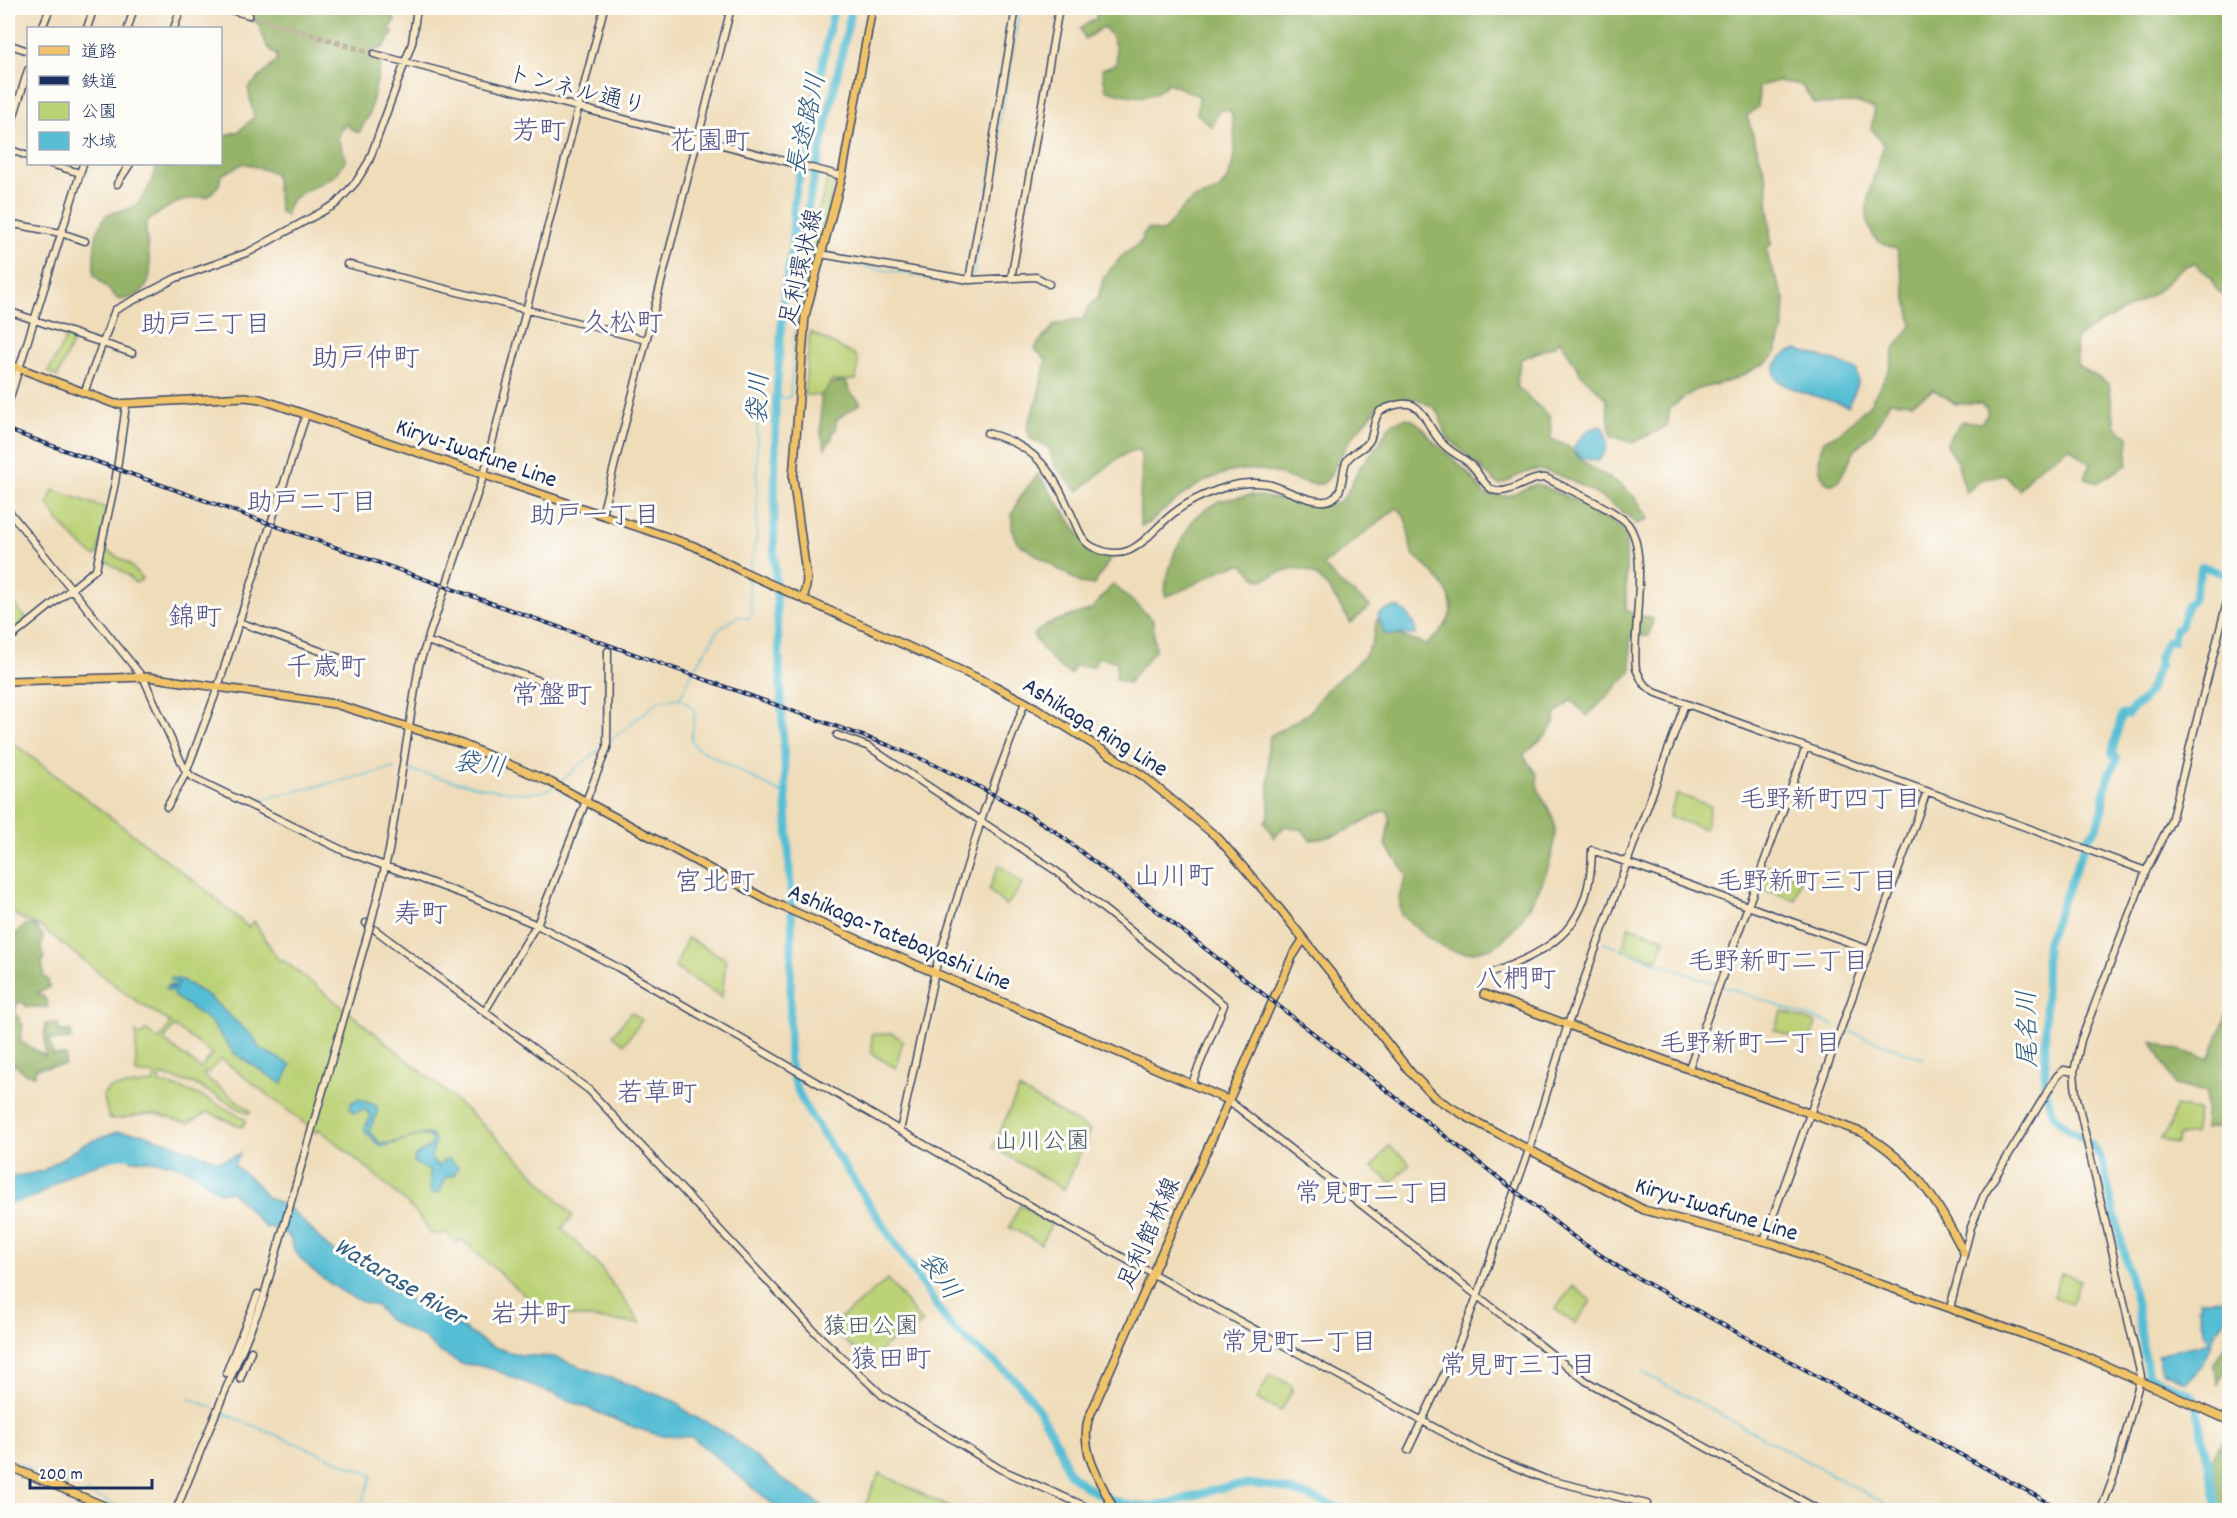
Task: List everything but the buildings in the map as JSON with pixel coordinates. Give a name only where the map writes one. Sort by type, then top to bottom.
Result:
[{"type":"main road","name":"足利環状線","points":[[804,597],[807,580],[793,470],[805,316],[842,176],[872,8]]},
{"type":"main road","name":"Kiryu-Iwafune Line","points":[[8,364],[115,404],[245,397],[260,399],[693,546],[804,597]]},
{"type":"main road","name":"Ashikaga Ring Line","points":[[804,597],[1025,702],[1142,775],[1178,802],[1229,851],[1303,940]]},
{"type":"main road","name":"Ashikaga-Tatebayashi Line","points":[[8,681],[141,676],[335,704],[489,754],[560,787],[777,904],[1228,1100]]},
{"type":"main road","name":"Kiryu-Iwafune Line","points":[[1303,940],[1422,1085],[1448,1106],[1644,1210],[1764,1240],[2077,1353],[2229,1421]]},
{"type":"main road","points":[[1228,1100],[1292,957],[1303,940]]},
{"type":"main road","points":[[1485,994],[1863,1133],[1910,1168],[1928,1189],[1964,1253]]},
{"type":"main road","name":"足利館林線","points":[[1152,1274],[1228,1100]]},
{"type":"main road","points":[[1114,1510],[1090,1459],[1085,1437],[1088,1420],[1152,1274]]},
{"type":"main road","points":[[8,1466],[114,1510]]},
{"type":"street","points":[[42,27],[50,8]]},
{"type":"street","points":[[87,27],[94,8]]},
{"type":"street","points":[[128,27],[135,8]]},
{"type":"street","points":[[174,27],[181,8]]},
{"type":"street","points":[[223,8],[249,15]]},
{"type":"street","points":[[84,393],[115,310],[176,278],[249,252],[336,204],[356,182],[369,161],[405,64],[412,44],[417,8]]},
{"type":"street","points":[[226,1373],[271,1274],[354,985],[385,867],[416,675],[484,474],[604,8]]},
{"type":"street","points":[[602,514],[731,8]]},
{"type":"street","points":[[969,280],[1016,8]]},
{"type":"street","points":[[1011,279],[1059,8]]},
{"type":"street","points":[[8,44],[27,51]]},
{"type":"street","name":"トンネル通り","points":[[374,54],[405,64],[842,176]]},
{"type":"street","points":[[8,135],[27,73]]},
{"type":"street","points":[[8,149],[27,156]]},
{"type":"street","points":[[54,165],[80,173]]},
{"type":"street","points":[[8,404],[17,368],[83,165]]},
{"type":"street","points":[[117,184],[129,165]]},
{"type":"street","points":[[8,223],[61,233],[85,241]]},
{"type":"street","points":[[821,254],[969,280],[1036,277],[1049,284]]},
{"type":"street","points":[[347,264],[646,340]]},
{"type":"street","points":[[8,311],[132,352]]},
{"type":"street","points":[[8,640],[91,575],[98,564],[126,405]]},
{"type":"street","points":[[987,434],[1011,440],[1036,456],[1050,471],[1084,539],[1098,549],[1117,553],[1142,545],[1180,509],[1226,487],[1242,484],[1269,484],[1315,500],[1325,501],[1333,498],[1339,491],[1346,462],[1369,441],[1380,411],[1387,407],[1413,405],[1421,409],[1442,443],[1469,463],[1486,485],[1496,491],[1505,490],[1533,477],[1546,478],[1627,523],[1635,543],[1638,569],[1636,669],[1643,683],[1654,692],[2146,871]]},
{"type":"street","points":[[167,807],[186,773],[218,687],[306,415]]},
{"type":"street","points":[[8,510],[141,676],[186,773],[305,834],[385,867],[468,896],[537,924],[1152,1274],[1422,1421],[1519,1470],[1647,1504]]},
{"type":"street","points":[[2101,1510],[2115,1473],[2140,1383],[2140,1368],[2089,1152],[2074,1072],[2080,1040],[2146,871],[2165,834],[2176,805],[2229,590]]},
{"type":"street","points":[[239,622],[351,662]]},
{"type":"street","points":[[427,641],[549,684]]},
{"type":"street","points":[[485,1011],[537,924],[607,748],[608,651]]},
{"type":"street","points":[[900,1131],[935,972],[981,821],[1025,702]]},
{"type":"street","points":[[1408,1450],[1460,1341],[1477,1297],[1529,1150],[1569,1024],[1684,704]]},
{"type":"street","points":[[837,735],[869,747],[1056,871],[1224,1005],[1192,1083]]},
{"type":"street","points":[[1689,1068],[1806,747]]},
{"type":"street","points":[[1764,1240],[1927,791]]},
{"type":"street","points":[[1491,973],[1525,960],[1556,942],[1566,932],[1587,887],[1592,868],[1592,850],[1870,950]]},
{"type":"street","points":[[369,921],[589,1090],[818,1335],[883,1396],[1000,1469],[1094,1510]]},
{"type":"street","points":[[1950,1308],[1971,1227],[1992,1181],[2061,1071],[2074,1072]]},
{"type":"street","points":[[1228,1100],[1586,1382],[1819,1510]]},
{"type":"street","points":[[176,1510],[250,1335],[261,1296]]},
{"type":"street","points":[[240,1379],[251,1350]]},
{"type":"green space","points":[[239,8],[383,8],[395,20],[389,29],[394,32],[383,48],[373,50],[371,58],[381,63],[369,115],[358,133],[346,125],[341,128],[338,139],[346,158],[340,169],[329,179],[298,195],[287,208],[286,216],[280,212],[275,173],[244,163],[221,175],[219,185],[208,197],[182,201],[167,208],[146,223],[149,281],[144,290],[134,296],[119,300],[94,275],[94,251],[102,221],[107,214],[131,208],[140,201],[151,182],[157,165],[222,165],[222,137],[239,131],[254,117],[248,88],[276,62],[277,56],[267,46],[258,23],[249,20],[251,11]]},
{"type":"green space","points":[[1093,8],[2229,8],[2229,289],[2223,294],[2220,293],[2215,288],[2212,278],[2195,264],[2189,265],[2180,269],[2151,295],[2076,339],[2077,365],[2109,384],[2115,426],[2128,436],[2127,465],[2097,483],[2084,477],[2090,464],[2069,447],[2033,472],[2019,490],[2006,475],[1982,479],[1966,493],[1957,461],[1946,443],[1962,421],[1981,423],[1987,415],[1987,409],[1980,403],[1956,404],[1934,390],[1912,403],[1890,401],[1874,431],[1856,448],[1839,480],[1828,484],[1821,475],[1819,464],[1824,441],[1840,433],[1870,404],[1889,370],[1895,347],[1912,325],[1897,249],[1880,242],[1872,233],[1868,222],[1868,196],[1884,146],[1871,128],[1875,109],[1859,103],[1815,104],[1801,85],[1778,81],[1759,86],[1758,107],[1747,116],[1767,180],[1771,245],[1766,248],[1770,265],[1785,299],[1783,331],[1774,356],[1768,362],[1733,380],[1695,390],[1670,408],[1667,426],[1633,443],[1611,436],[1606,398],[1581,374],[1560,340],[1556,345],[1521,359],[1516,386],[1550,417],[1551,438],[1569,447],[1590,467],[1631,494],[1648,519],[1636,524],[1617,508],[1590,491],[1548,472],[1529,471],[1499,485],[1445,435],[1439,413],[1433,407],[1419,400],[1405,398],[1380,405],[1351,438],[1328,479],[1322,484],[1303,482],[1254,469],[1237,471],[1205,481],[1176,500],[1149,523],[1141,526],[1142,464],[1139,450],[1117,459],[1079,491],[1055,467],[1049,448],[1030,439],[1027,426],[1037,401],[1046,360],[1035,349],[1054,325],[1075,319],[1082,320],[1088,308],[1098,298],[1104,277],[1122,256],[1142,241],[1143,234],[1148,229],[1163,232],[1188,203],[1218,190],[1225,183],[1234,153],[1234,130],[1230,110],[1219,110],[1212,127],[1197,114],[1199,96],[1168,83],[1154,94],[1139,97],[1106,90],[1102,69],[1116,64],[1116,49],[1110,34],[1103,27],[1085,39],[1080,28],[1097,18]]},
{"type":"green space","points":[[828,178],[832,178],[834,185],[800,310],[809,261],[805,256]]},
{"type":"green space","points":[[810,332],[855,355],[858,361],[856,380],[831,381],[824,396],[804,395]]},
{"type":"green space","points":[[67,336],[75,337],[57,377],[48,372]]},
{"type":"green space","points":[[846,381],[850,392],[861,403],[836,420],[836,430],[832,432],[832,438],[825,448],[821,434],[821,395],[831,384]]},
{"type":"green space","points":[[1405,418],[1415,421],[1422,427],[1434,442],[1467,472],[1484,494],[1508,496],[1536,484],[1583,504],[1626,532],[1626,611],[1653,619],[1649,636],[1630,636],[1631,672],[1587,716],[1571,700],[1556,714],[1554,723],[1547,734],[1523,755],[1537,775],[1541,796],[1554,822],[1551,859],[1539,890],[1512,931],[1498,944],[1476,952],[1459,952],[1443,947],[1401,915],[1399,897],[1407,875],[1385,844],[1390,820],[1388,811],[1383,811],[1339,834],[1310,840],[1302,830],[1285,826],[1274,838],[1265,822],[1269,814],[1268,745],[1270,736],[1308,714],[1326,690],[1364,657],[1372,643],[1377,619],[1390,632],[1426,645],[1446,624],[1450,615],[1449,596],[1436,576],[1412,552],[1407,523],[1401,512],[1397,508],[1323,565],[1339,582],[1370,606],[1351,623],[1327,586],[1311,572],[1302,569],[1287,570],[1259,580],[1243,565],[1235,566],[1226,568],[1186,589],[1165,596],[1166,581],[1175,551],[1194,518],[1202,512],[1219,501],[1250,495],[1313,504],[1337,503],[1345,496],[1360,467],[1379,444],[1390,425]]},
{"type":"green space","points":[[1038,474],[1086,544],[1096,553],[1111,558],[1094,585],[1080,583],[1018,543],[1012,528],[1012,515],[1020,497]]},
{"type":"green space","points":[[53,490],[106,508],[98,555],[94,556],[87,550],[57,519],[48,504]]},
{"type":"green space","points":[[104,549],[128,563],[143,579],[135,583],[101,557]]},
{"type":"green space","points":[[1113,584],[1153,620],[1155,650],[1128,683],[1116,679],[1117,662],[1098,657],[1093,667],[1074,666],[1071,674],[1065,671],[1045,652],[1033,635],[1047,624],[1092,609]]},
{"type":"green space","points":[[8,597],[27,619],[8,637]]},
{"type":"green space","points":[[8,739],[211,894],[248,927],[254,921],[279,961],[282,959],[396,1050],[470,1113],[540,1180],[573,1216],[562,1228],[600,1267],[641,1324],[563,1315],[536,1305],[461,1239],[458,1243],[444,1232],[441,1235],[429,1233],[414,1211],[362,1164],[319,1129],[317,1133],[221,1059],[208,1073],[205,1072],[203,1075],[251,1111],[249,1114],[195,1084],[160,1075],[159,1083],[204,1097],[225,1108],[246,1120],[242,1127],[208,1112],[189,1123],[151,1114],[109,1118],[103,1095],[109,1088],[154,1083],[155,1075],[136,1073],[136,1032],[141,1036],[146,1030],[159,1040],[171,1023],[130,997],[41,927],[17,916],[8,908]],"holes":[[[174,1026],[212,1054],[201,1069],[164,1040]]]},
{"type":"green space","points":[[1677,794],[1711,806],[1705,829],[1669,817]]},
{"type":"green space","points":[[999,865],[1023,884],[1006,906],[989,890]]},
{"type":"green space","points":[[1767,866],[1801,879],[1795,900],[1759,888]]},
{"type":"green space","points":[[26,925],[35,925],[43,937],[41,947],[44,958],[42,960],[44,978],[48,979],[49,987],[37,993],[45,998],[48,1007],[27,1007],[22,1002],[17,1003],[15,1012],[23,1026],[20,1041],[45,1056],[45,1024],[58,1023],[59,1031],[71,1031],[71,1039],[49,1040],[53,1055],[66,1055],[65,1065],[36,1068],[35,1075],[25,1074],[15,1064],[10,1069],[8,1067],[8,940]]},
{"type":"green space","points":[[1629,926],[1665,939],[1657,960],[1622,950]]},
{"type":"green space","points":[[687,938],[726,959],[722,997],[675,968]]},
{"type":"green space","points":[[2229,1009],[2229,1128],[2204,1128],[2207,1092],[2175,1085],[2152,1042],[2209,1059]]},
{"type":"green space","points":[[1782,1011],[1816,1023],[1810,1043],[1774,1030]]},
{"type":"green space","points":[[631,1012],[642,1020],[624,1044],[613,1035]]},
{"type":"green space","points":[[891,1033],[903,1040],[896,1068],[872,1054],[872,1035]]},
{"type":"green space","name":"山川公園","points":[[1019,1089],[1090,1130],[1064,1190],[993,1147]]},
{"type":"green space","points":[[2175,1106],[2198,1110],[2194,1134],[2179,1136],[2176,1145],[2160,1139],[2170,1126]]},
{"type":"green space","points":[[1389,1146],[1409,1162],[1409,1165],[1392,1183],[1372,1167]]},
{"type":"green space","points":[[1020,1205],[1052,1223],[1041,1244],[1009,1227]]},
{"type":"green space","points":[[2061,1273],[2081,1280],[2072,1304],[2054,1298]]},
{"type":"green space","name":"猿田公園","points":[[888,1279],[922,1323],[904,1340],[899,1334],[868,1362],[830,1327]]},
{"type":"green space","points":[[1573,1286],[1591,1301],[1575,1324],[1555,1309]]},
{"type":"green space","points":[[2229,1339],[2229,1364],[2218,1384],[2213,1365]]},
{"type":"green space","points":[[1272,1375],[1291,1385],[1293,1389],[1281,1411],[1257,1399],[1269,1376]]},
{"type":"green space","points":[[2224,1438],[2229,1439],[2229,1510],[2220,1510],[2211,1461]]},
{"type":"green space","points":[[879,1473],[955,1510],[874,1510],[865,1505]]},
{"type":"water","points":[[1798,350],[1857,370],[1858,384],[1848,406],[1796,390],[1778,381],[1775,370],[1779,360],[1787,353]]},
{"type":"water","points":[[1601,426],[1606,435],[1607,444],[1601,457],[1597,461],[1577,454],[1574,447],[1588,430]]},
{"type":"water","points":[[1395,607],[1403,610],[1410,618],[1416,635],[1384,634],[1378,614]]},
{"type":"water","points":[[171,978],[182,980],[207,995],[254,1038],[259,1048],[291,1065],[282,1084],[234,1053],[210,1021],[174,996],[174,992],[165,989],[166,987],[178,989],[167,985],[180,984],[170,980]]},
{"type":"water","points":[[358,1099],[377,1106],[377,1113],[369,1131],[380,1143],[404,1140],[380,1146],[365,1132],[371,1116],[364,1109],[354,1113],[350,1108],[351,1103]]},
{"type":"water","name":"Watarase River","points":[[117,1132],[141,1133],[220,1161],[240,1154],[234,1165],[256,1183],[266,1196],[293,1211],[329,1248],[371,1273],[386,1287],[464,1329],[490,1346],[520,1355],[554,1357],[674,1401],[692,1416],[707,1422],[731,1437],[786,1482],[829,1510],[780,1510],[692,1437],[662,1436],[636,1428],[485,1366],[462,1364],[438,1351],[422,1336],[387,1319],[377,1306],[355,1299],[330,1284],[299,1256],[288,1235],[271,1227],[266,1228],[231,1191],[220,1193],[197,1175],[182,1167],[141,1160],[99,1164],[73,1173],[27,1200],[8,1205],[8,1178],[43,1171],[84,1144]]},
{"type":"water","points":[[429,1134],[435,1139],[431,1157],[433,1163],[439,1166],[444,1160],[449,1159],[458,1167],[454,1175],[446,1177],[440,1192],[435,1194],[430,1191],[430,1171],[414,1163],[415,1156],[431,1146],[432,1138],[419,1136]]},
{"type":"water","points":[[2229,1299],[2229,1313],[2215,1334],[2202,1366],[2187,1382],[2162,1371],[2158,1355],[2208,1342],[2198,1307],[2201,1306],[2200,1300]]},
{"type":"pier","points":[[118,1159],[130,1159],[129,1162],[83,1173],[38,1201],[8,1208],[8,1205],[41,1196],[75,1172]]},
{"type":"waterway","name":"袋川","points":[[834,8],[794,202],[792,248],[784,292],[776,399],[774,550],[792,919],[789,1059],[796,1087],[807,1110],[946,1320],[964,1338],[1012,1377],[1027,1393],[1051,1431],[1067,1469],[1080,1483],[1109,1498],[1138,1506],[1173,1502],[1220,1488],[1245,1484],[1289,1490],[1345,1510]]},
{"type":"waterway","name":"長途路川","points":[[795,241],[807,211],[852,8]]},
{"type":"waterway","points":[[973,276],[1020,8]]},
{"type":"waterway","points":[[797,312],[808,259]]},
{"type":"waterway","points":[[835,261],[967,285]]},
{"type":"waterway","points":[[776,399],[790,397],[797,316]]},
{"type":"waterway","points":[[750,569],[757,537],[757,422]]},
{"type":"waterway","name":"尾名川","points":[[2218,1510],[2194,1398],[2148,1375],[2136,1302],[2101,1158],[2093,1147],[2061,1123],[2054,1115],[2049,1102],[2045,1085],[2046,961],[2047,942],[2088,837],[2100,819],[2107,781],[2117,759],[2112,753],[2122,714],[2128,715],[2149,692],[2160,665],[2159,658],[2167,641],[2173,642],[2175,630],[2180,628],[2188,604],[2193,600],[2202,566],[2230,576]]},
{"type":"waterway","points":[[680,698],[718,630],[737,617],[748,618],[752,615],[748,578]]},
{"type":"waterway","name":"袋川","points":[[611,740],[660,700],[680,698],[695,710],[691,740],[697,748],[787,796]]},
{"type":"waterway","name":"袋川","points":[[557,784],[605,745]]},
{"type":"waterway","name":"袋川","points":[[250,802],[394,768]]},
{"type":"waterway","name":"袋川","points":[[405,769],[459,783],[503,791],[540,792],[553,787]]},
{"type":"waterway","points":[[1604,943],[1716,984]]},
{"type":"waterway","points":[[1720,985],[1835,1026]]},
{"type":"waterway","points":[[1846,1030],[1924,1059]]},
{"type":"waterway","points":[[1642,1372],[1897,1510]]},
{"type":"waterway","name":"尾名川","points":[[2185,1391],[2186,1387]]},
{"type":"waterway","points":[[188,1398],[213,1408]]},
{"type":"waterway","points":[[223,1413],[372,1475],[361,1507],[367,1510]]},
{"type":"waterway","points":[[8,1460],[30,1469]]},
{"type":"waterway","points":[[34,1471],[67,1485]]},
{"type":"waterway","points":[[86,1492],[128,1510]]},
{"type":"tunnel","points":[[249,15],[374,54]]},
{"type":"railway","points":[[8,430],[888,745],[975,784],[1056,832],[1578,1240],[1623,1270],[2062,1510]]},
{"type":"district","name":"芳町","points":[[539,130]]},
{"type":"district","name":"花園町","points":[[710,140]]},
{"type":"district","name":"久松町","points":[[623,322]]},
{"type":"district","name":"助戸三丁目","points":[[206,323]]},
{"type":"district","name":"助戸仲町","points":[[366,357]]},
{"type":"district","name":"助戸二丁目","points":[[312,501]]},
{"type":"district","name":"助戸一丁目","points":[[595,514]]},
{"type":"district","name":"錦町","points":[[195,616]]},
{"type":"district","name":"千歳町","points":[[326,666]]},
{"type":"district","name":"常盤町","points":[[552,694]]},
{"type":"district","name":"毛野新町四丁目","points":[[1830,798]]},
{"type":"district","name":"山川町","points":[[1174,875]]},
{"type":"district","name":"毛野新町三丁目","points":[[1807,880]]},
{"type":"district","name":"宮北町","points":[[715,881]]},
{"type":"district","name":"寿町","points":[[421,913]]},
{"type":"district","name":"毛野新町二丁目","points":[[1778,960]]},
{"type":"district","name":"八椚町","points":[[1516,978]]},
{"type":"district","name":"毛野新町一丁目","points":[[1750,1042]]},
{"type":"district","name":"若草町","points":[[657,1092]]},
{"type":"district","name":"常見町二丁目","points":[[1373,1192]]},
{"type":"district","name":"岩井町","points":[[531,1313]]},
{"type":"district","name":"常見町一丁目","points":[[1299,1341]]},
{"type":"district","name":"猿田町","points":[[891,1358]]},
{"type":"district","name":"常見町三丁目","points":[[1518,1364]]}]
